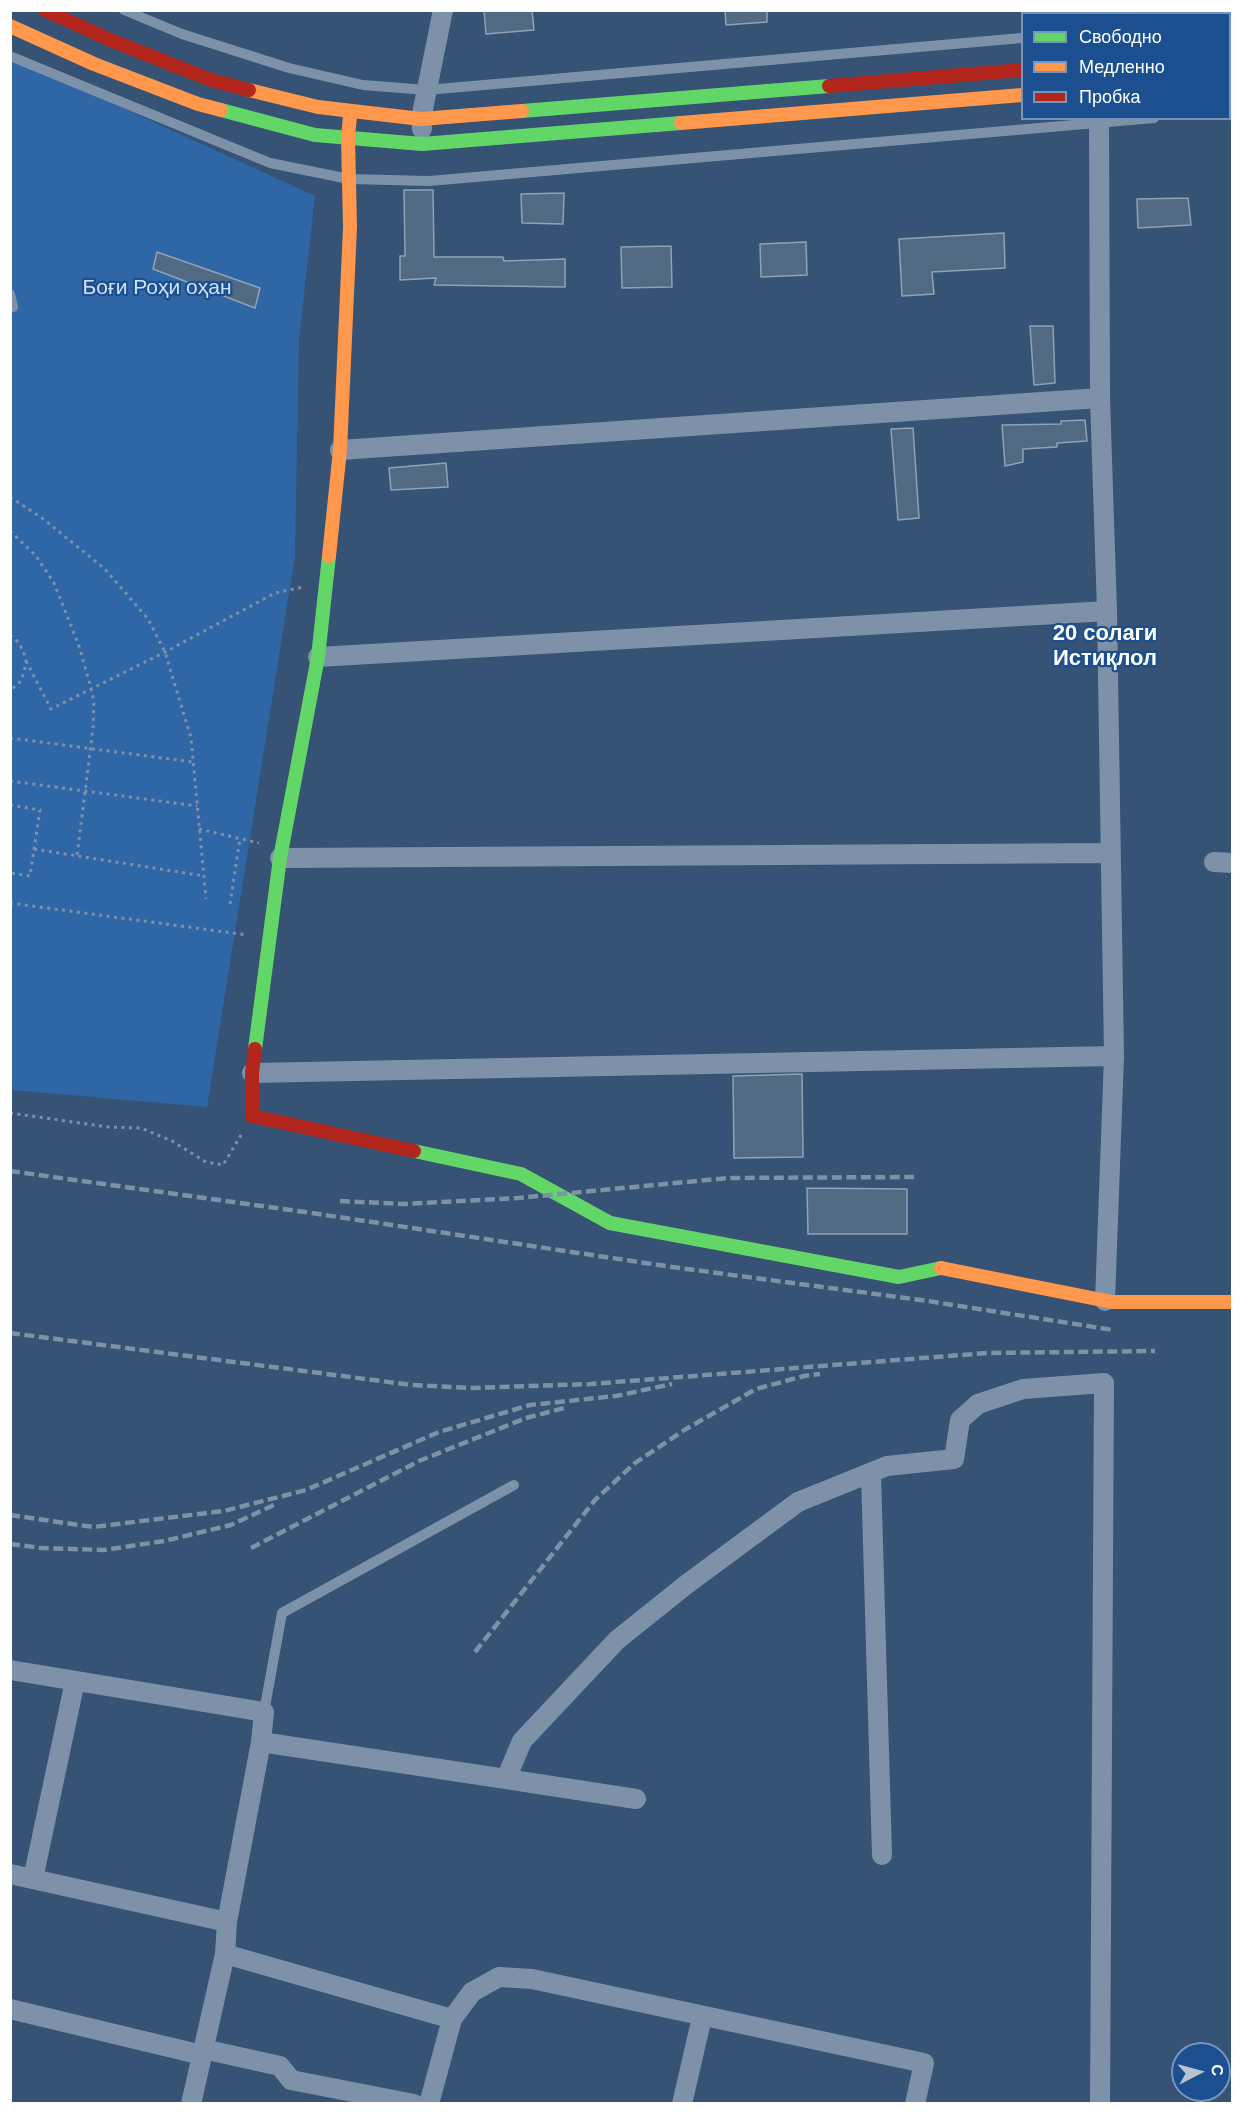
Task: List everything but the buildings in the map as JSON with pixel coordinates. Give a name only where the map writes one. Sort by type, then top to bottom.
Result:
[{"type":"main road","points":[[45,10],[108,39],[211,80],[318,108],[421,119],[1021,69]]},
{"type":"main road","points":[[10,26],[94,64],[198,104],[315,135],[422,144],[1021,95]]},
{"type":"main road","points":[[350,111],[348,137],[350,227],[340,450],[318,657],[281,853],[252,1073],[252,1116],[521,1174],[610,1223],[899,1277],[941,1268],[1105,1301],[1233,1302]]},
{"type":"street","points":[[422,144],[421,119],[443,10]]},
{"type":"street","points":[[1099,120],[1100,398],[1107,611],[1114,1056],[1105,1301]]},
{"type":"street","points":[[340,450],[1100,398]]},
{"type":"street","points":[[318,657],[1107,611]]},
{"type":"street","points":[[281,853],[1111,853]]},
{"type":"street","points":[[252,1073],[1114,1056]]},
{"type":"street","points":[[506,1779],[522,1741],[616,1640],[798,1502],[887,1466],[954,1459],[960,1420],[978,1404],[1023,1389],[1104,1383],[1100,2103]]},
{"type":"street","points":[[870,1474],[882,1855]]},
{"type":"street","points":[[10,1670],[264,1712],[261,1742],[227,1922],[225,1954],[191,2103]]},
{"type":"street","points":[[33,1879],[75,1681]]},
{"type":"street","points":[[261,1742],[636,1798]]},
{"type":"street","points":[[10,1874],[227,1922]]},
{"type":"street","points":[[225,1954],[452,2019]]},
{"type":"street","points":[[429,2103],[452,2019],[472,1992],[499,1977],[532,1979],[924,2063],[915,2103]]},
{"type":"street","points":[[10,2010],[203,2052],[280,2066],[291,2080],[414,2103]]},
{"type":"street","points":[[682,2103],[702,2017]]},
{"type":"lane","points":[[124,10],[182,34],[289,68],[363,85],[427,90],[1021,38]]},
{"type":"lane","points":[[10,56],[270,163],[349,179],[429,181],[928,139],[1099,120]]},
{"type":"lane","points":[[10,294],[13,307]]},
{"type":"lane","points":[[264,1712],[282,1613],[514,1485]]},
{"type":"path","points":[[10,497],[42,518],[105,570],[148,620],[165,652],[191,738],[206,898]]},
{"type":"path","points":[[10,531],[36,556],[54,583],[79,646],[94,702],[91,749],[76,856]]},
{"type":"path","points":[[10,635],[17,640],[23,650],[26,662],[51,709],[165,652],[275,593],[302,587],[326,588]]},
{"type":"path","points":[[10,691],[19,683],[26,662]]},
{"type":"path","points":[[10,738],[194,763]]},
{"type":"path","points":[[10,781],[197,806]]},
{"type":"path","points":[[10,805],[40,810],[30,876],[10,873]]},
{"type":"path","points":[[199,829],[240,838],[281,853]]},
{"type":"path","points":[[230,904],[240,838]]},
{"type":"path","points":[[34,849],[204,876]]},
{"type":"path","points":[[10,903],[248,935]]},
{"type":"path","points":[[10,1113],[108,1127],[141,1128],[172,1141],[206,1162],[223,1165],[252,1116]]},
{"type":"green space","name":"Боғи Роҳи оҳан","points":[[10,56],[315,196],[299,340],[295,556],[207,1107],[11,1090]]},
{"type":"railway","points":[[10,1171],[672,1267],[928,1301],[1113,1330]]},
{"type":"railway","points":[[340,1201],[405,1204],[518,1198],[728,1178],[914,1177]]},
{"type":"railway","points":[[10,1333],[412,1385],[470,1388],[591,1384],[987,1353],[1155,1351]]},
{"type":"railway","points":[[475,1652],[595,1500],[635,1463],[686,1429],[756,1389],[820,1374]]},
{"type":"railway","points":[[10,1515],[93,1527],[224,1511],[306,1490],[439,1432],[530,1405],[616,1396],[672,1384]]},
{"type":"railway","points":[[251,1548],[419,1461],[526,1418],[568,1407]]},
{"type":"railway","points":[[10,1544],[41,1548],[104,1550],[164,1541],[231,1525],[276,1504]]},
{"type":"traffic: fast","points":[[522,111],[829,86]]},
{"type":"traffic: fast","points":[[221,110],[315,135],[422,144],[681,123]]},
{"type":"traffic: fast","points":[[255,1049],[280,858],[318,657],[329,556]]},
{"type":"traffic: fast","points":[[414,1151],[521,1174],[610,1223],[899,1277],[941,1268]]},
{"type":"traffic: slow","points":[[10,26],[94,64],[198,104],[221,110]]},
{"type":"traffic: slow","points":[[249,90],[318,107],[421,119],[522,111]]},
{"type":"traffic: slow","points":[[681,123],[1021,95]]},
{"type":"traffic: slow","points":[[329,556],[340,450],[350,227],[348,137],[350,116]]},
{"type":"traffic: slow","points":[[941,1268],[1112,1302],[1232,1302]]},
{"type":"traffic: jam","points":[[45,10],[108,39],[211,80],[249,90]]},
{"type":"traffic: jam","points":[[829,86],[1021,70]]},
{"type":"traffic: jam","points":[[255,1049],[252,1073],[252,1116],[414,1151]]},
{"type":"district","name":"20 солаги Истиқлол","points":[[1105,646]]}]
